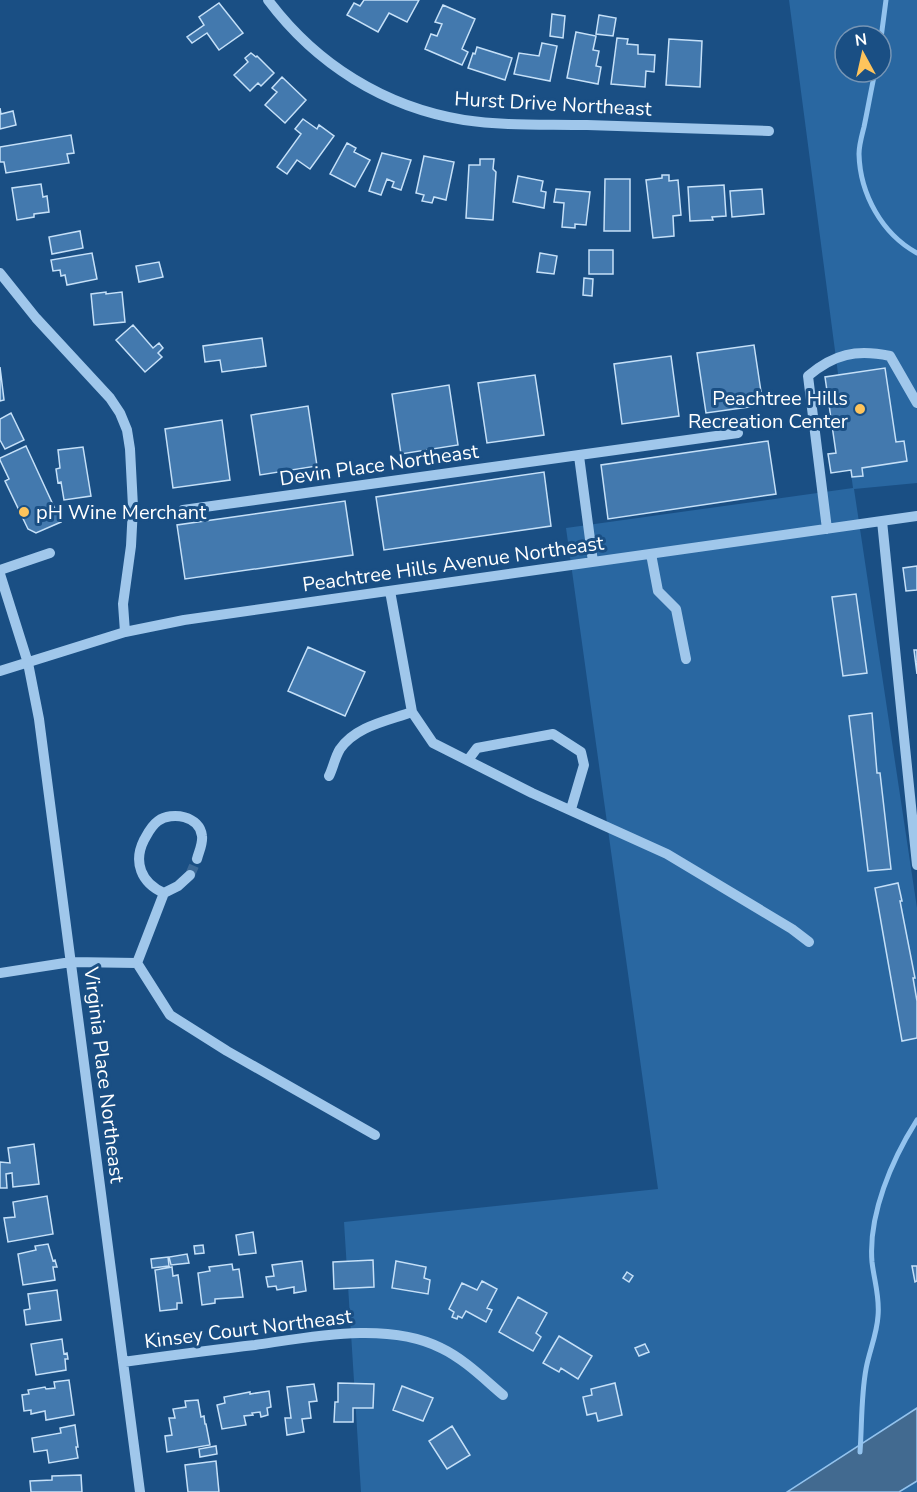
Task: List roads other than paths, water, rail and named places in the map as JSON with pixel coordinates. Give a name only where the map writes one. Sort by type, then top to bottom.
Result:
[{"type":"street","name":"Hurst Drive Northeast","points":[[267,0],[282,20],[311,49],[343,74],[383,96],[436,115],[496,123],[769,131]]},
{"type":"street","points":[[0,273],[36,318],[110,398],[127,430],[133,507],[131,546],[123,604],[124,632]]},
{"type":"street","points":[[828,529],[807,376],[825,362],[841,356],[861,352],[890,356],[917,403]]},
{"type":"street","name":"Devin Place Northeast","points":[[183,510],[738,433]]},
{"type":"street","points":[[579,456],[593,562]]},
{"type":"street","name":"Peachtree Hills Avenue Northeast","points":[[0,671],[124,632],[184,620],[917,516]]},
{"type":"street","points":[[882,521],[917,865]]},
{"type":"street","points":[[0,572],[50,553]]},
{"type":"street","points":[[651,554],[658,591],[676,609],[686,659]]},
{"type":"street","name":"Virginia Place Northeast","points":[[0,572],[28,663],[39,719],[140,1492]]},
{"type":"street","points":[[390,591],[411,712],[433,743],[532,793],[667,854],[792,929],[809,942]]},
{"type":"street","points":[[329,776],[339,750],[352,736],[368,727],[411,712]]},
{"type":"street","points":[[468,760],[477,748],[553,734],[581,752],[584,765],[571,809]]},
{"type":"street","points":[[164,893],[146,880],[140,867],[141,847],[153,826],[165,817],[172,816],[181,816],[195,823],[202,834],[197,859]]},
{"type":"street","points":[[137,963],[164,893],[178,886],[190,875]]},
{"type":"street","points":[[0,972],[71,962],[137,963]]},
{"type":"street","points":[[137,963],[170,1015],[227,1051],[375,1135]]},
{"type":"street","name":"Kinsey Court Northeast","points":[[123,1362],[339,1334],[377,1333],[416,1339],[440,1347],[461,1360],[502,1395]]},
{"type":"waterway","points":[[883,24],[886,0]]},
{"type":"waterway","points":[[873,84],[859,151],[860,169],[875,211],[893,235],[917,253]]},
{"type":"waterway","points":[[860,1452],[864,1379],[878,1316],[878,1295],[872,1262],[874,1225],[891,1170],[917,1120]]},
{"type":"tunnel","points":[[190,875],[197,859]]},
{"type":"place","name":"Peachtree Hills Recreation Center","points":[[860,409]]},
{"type":"place","name":"pH Wine Merchant","points":[[24,512]]}]
